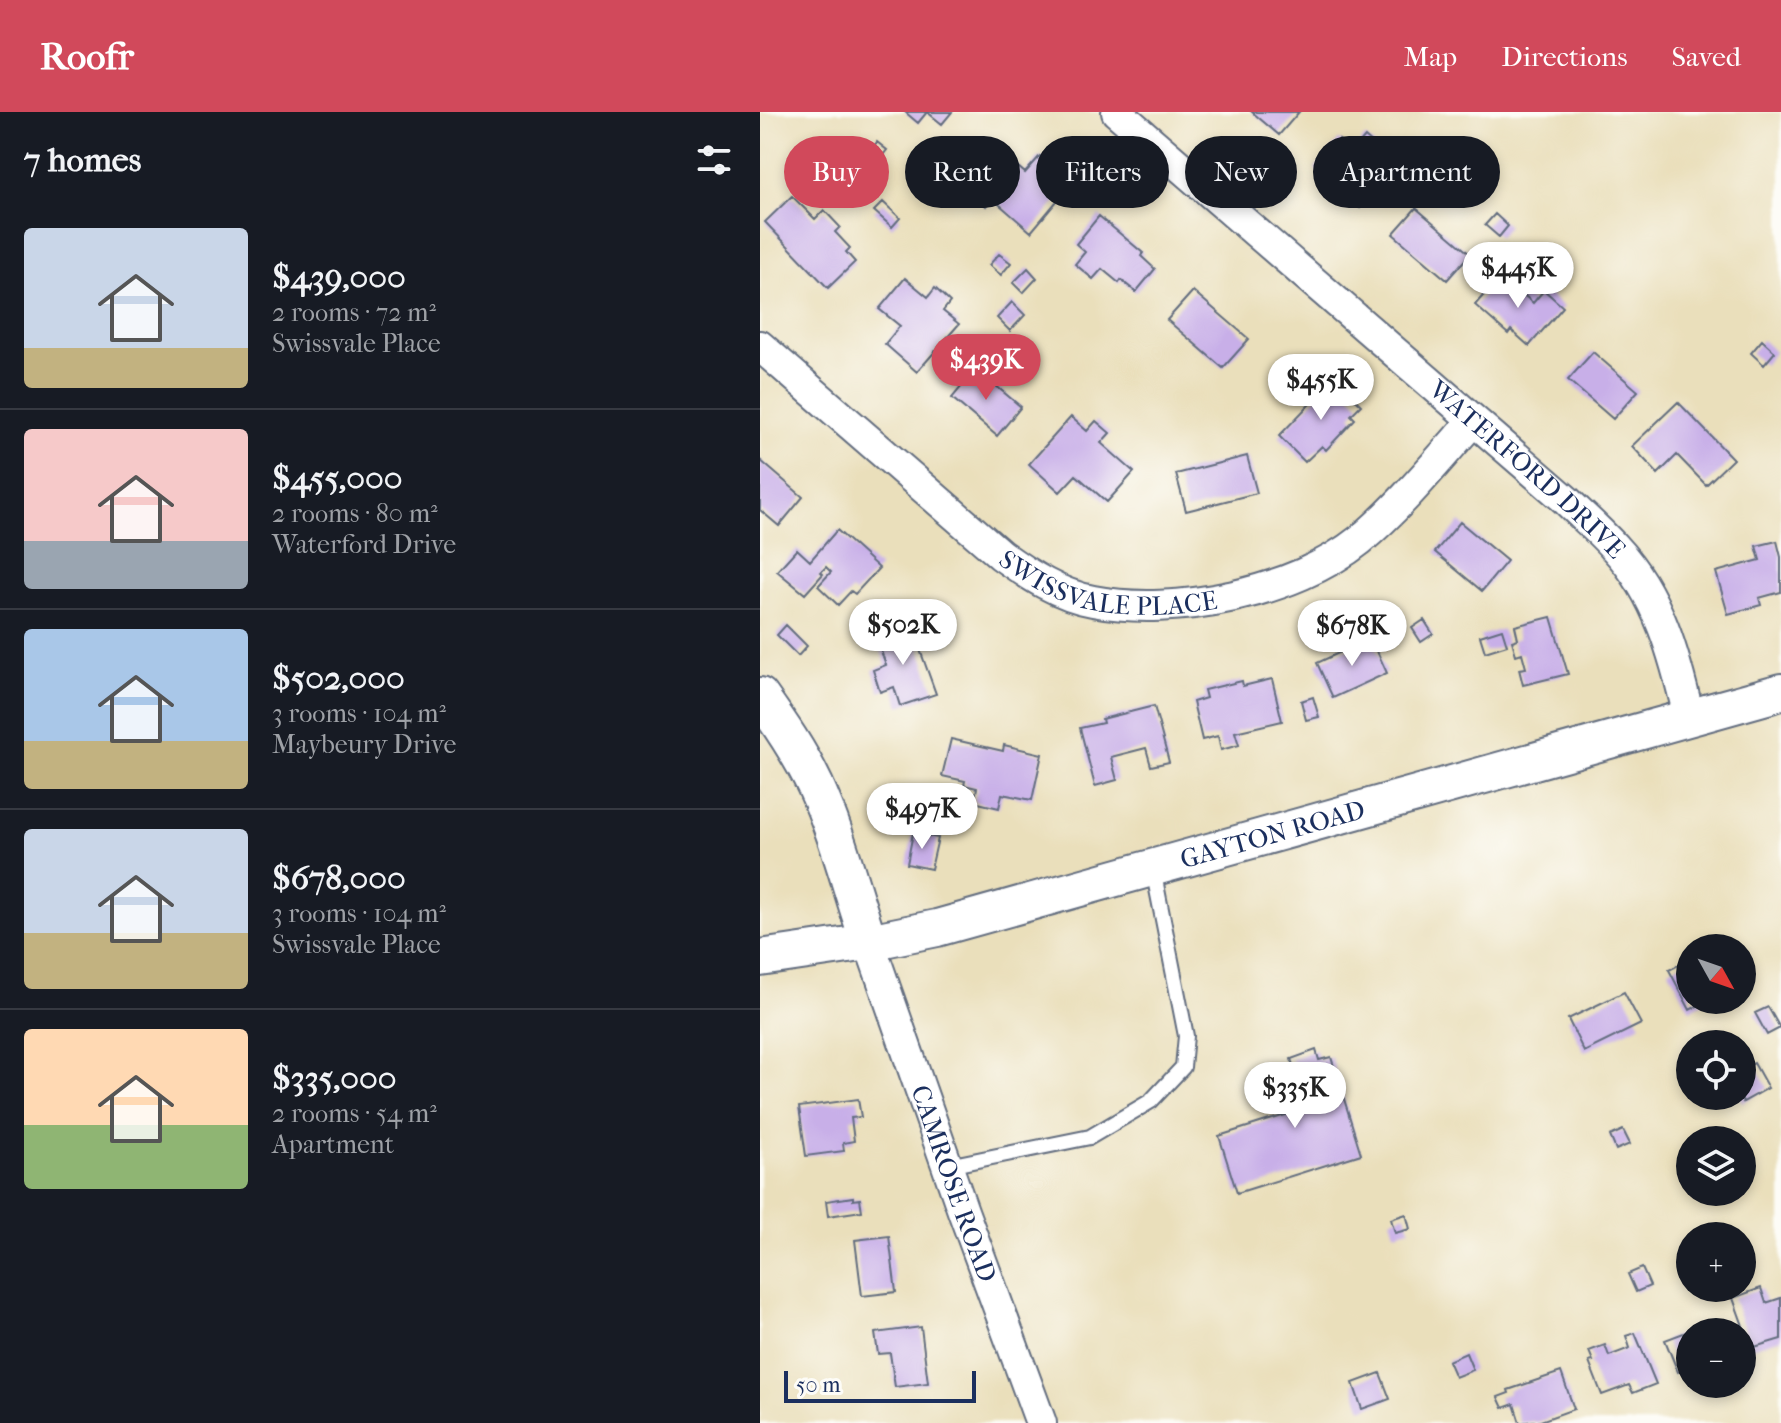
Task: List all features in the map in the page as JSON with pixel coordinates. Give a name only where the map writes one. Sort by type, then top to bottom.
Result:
[{"type":"street","name":"WATERFORD DRIVE","points":[[1117,112],[1566,500],[1616,549],[1634,572],[1657,612],[1671,648],[1689,717]]},
{"type":"street","name":"SWISSVALE PLACE","points":[[760,346],[1001,555],[1045,584],[1064,592],[1093,601],[1122,605],[1171,606],[1238,596],[1317,568],[1357,542],[1390,513],[1473,421]]},
{"type":"street","name":"GAYTON ROAD","points":[[760,958],[869,942],[937,928],[1781,692]]},
{"type":"street","points":[[760,696],[786,732],[815,784],[869,942]]},
{"type":"street","name":"CAMROSE ROAD","points":[[869,942],[1041,1423]]},
{"type":"lane","points":[[948,1166],[1090,1137],[1151,1101],[1183,1067],[1186,1036],[1153,868]]},
{"type":"building","points":[[905,112],[927,112],[918,123]]},
{"type":"building","points":[[927,112],[952,112],[942,124]]},
{"type":"building","points":[[1252,112],[1299,112],[1279,135]]},
{"type":"building","points":[[1036,161],[1036,208],[1051,208],[1031,232],[1003,208],[1020,208],[1020,169],[1025,173]]},
{"type":"building","points":[[784,204],[784,208],[804,208],[815,219],[824,210],[840,227],[835,232],[850,248],[846,252],[855,262],[828,288],[765,222]]},
{"type":"building","points":[[889,208],[900,218],[892,227],[874,211]]},
{"type":"building","points":[[1416,208],[1470,254],[1447,280],[1393,234]]},
{"type":"building","points":[[1495,214],[1508,226],[1499,237],[1485,225]]},
{"type":"building","points":[[1099,216],[1143,253],[1141,256],[1155,269],[1136,292],[1102,269],[1093,279],[1075,264],[1085,252],[1076,244]]},
{"type":"building","points":[[1503,246],[1512,254],[1499,270],[1490,263]]},
{"type":"building","points":[[999,254],[1011,263],[1001,275],[989,265]]},
{"type":"building","points":[[1028,268],[1037,278],[1023,293],[1013,283]]},
{"type":"building","points":[[1501,275],[1533,303],[1544,290],[1563,307],[1529,346],[1511,330],[1508,334],[1475,305]]},
{"type":"building","points":[[905,278],[928,297],[935,288],[950,302],[943,311],[959,324],[917,372],[885,344],[900,326],[879,309]]},
{"type":"building","points":[[1193,291],[1249,339],[1223,368],[1167,320]]},
{"type":"building","points":[[1012,302],[1025,315],[1010,331],[997,318]]},
{"type":"building","points":[[1762,340],[1775,352],[1764,365],[1751,353]]},
{"type":"building","points":[[1593,352],[1638,391],[1613,419],[1568,380]]},
{"type":"building","points":[[976,369],[1021,407],[997,436],[952,398]]},
{"type":"building","points":[[1334,379],[1361,405],[1351,415],[1355,419],[1326,450],[1322,446],[1305,462],[1279,436]]},
{"type":"building","points":[[1678,402],[1733,459],[1706,485],[1677,455],[1658,474],[1632,446]]},
{"type":"building","points":[[1071,417],[1087,431],[1096,421],[1110,433],[1101,443],[1134,472],[1107,502],[1076,475],[1060,492],[1029,464]]},
{"type":"building","points":[[1247,456],[1257,493],[1186,511],[1176,474]]},
{"type":"building","points":[[760,460],[803,497],[779,526],[760,510]]},
{"type":"building","points":[[1460,522],[1507,561],[1482,591],[1435,552]]},
{"type":"building","points":[[837,530],[879,568],[855,594],[851,591],[838,605],[818,586],[831,572],[826,567],[805,594],[777,571],[797,549],[810,561]]},
{"type":"building","points":[[1777,541],[1781,557],[1781,592],[1759,598],[1761,605],[1728,614],[1716,572],[1760,560],[1756,546]]},
{"type":"building","points":[[1551,617],[1568,674],[1523,685],[1519,669],[1526,668],[1522,653],[1516,655],[1512,641],[1518,639],[1515,626]]},
{"type":"building","points":[[1424,620],[1433,634],[1421,642],[1412,628]]},
{"type":"building","points":[[786,625],[807,646],[798,656],[777,635]]},
{"type":"building","points":[[911,625],[936,694],[900,706],[894,687],[880,692],[873,670],[886,665],[876,637]]},
{"type":"building","points":[[1502,629],[1507,645],[1485,652],[1480,636]]},
{"type":"building","points":[[1371,638],[1387,673],[1333,698],[1317,663]]},
{"type":"building","points":[[1272,679],[1282,721],[1235,732],[1239,745],[1221,750],[1218,736],[1202,740],[1193,702],[1206,698],[1204,690],[1242,681],[1243,686]]},
{"type":"building","points":[[1313,697],[1319,717],[1306,720],[1301,701]]},
{"type":"building","points":[[1154,706],[1169,762],[1151,766],[1146,748],[1111,757],[1117,780],[1095,786],[1080,728]]},
{"type":"building","points":[[951,739],[1003,751],[1004,745],[1042,754],[1032,800],[1002,794],[999,808],[974,802],[977,788],[964,785],[965,781],[942,776]]},
{"type":"building","points":[[913,833],[938,838],[931,869],[907,864]]},
{"type":"building","points":[[1676,966],[1676,983],[1669,970]]},
{"type":"building","points":[[1624,992],[1641,1024],[1584,1052],[1568,1019]]},
{"type":"building","points":[[1768,1007],[1780,1028],[1767,1035],[1756,1013]]},
{"type":"building","points":[[1316,1050],[1319,1060],[1331,1057],[1361,1154],[1237,1193],[1219,1136],[1295,1112],[1282,1072],[1294,1068],[1291,1059]]},
{"type":"building","points":[[1756,1067],[1768,1088],[1756,1095]]},
{"type":"building","points":[[858,1099],[861,1117],[851,1118],[854,1141],[843,1143],[844,1151],[806,1156],[799,1107]]},
{"type":"building","points":[[1623,1130],[1630,1144],[1616,1150],[1610,1136]]},
{"type":"building","points":[[853,1197],[853,1200],[860,1199],[862,1211],[828,1216],[826,1201]]},
{"type":"building","points":[[1406,1214],[1410,1229],[1395,1233],[1391,1219]]},
{"type":"building","points":[[889,1236],[896,1292],[862,1296],[855,1240]]},
{"type":"building","points":[[1642,1268],[1650,1286],[1636,1292],[1628,1274]]},
{"type":"building","points":[[1761,1288],[1766,1303],[1781,1298],[1781,1339],[1756,1346],[1756,1318],[1740,1318],[1734,1302],[1756,1302],[1756,1290]]},
{"type":"building","points":[[921,1327],[928,1383],[895,1387],[890,1353],[878,1354],[875,1333]]},
{"type":"building","points":[[1635,1333],[1656,1384],[1633,1393],[1629,1385],[1602,1395],[1589,1362],[1593,1361],[1589,1351],[1605,1345],[1609,1356],[1630,1348],[1626,1336]]},
{"type":"building","points":[[1676,1336],[1676,1367],[1665,1340]]},
{"type":"building","points":[[1466,1353],[1473,1370],[1455,1377],[1448,1361]]},
{"type":"building","points":[[1561,1372],[1574,1409],[1535,1423],[1520,1423],[1514,1404],[1503,1408],[1498,1397],[1509,1393],[1508,1390]]},
{"type":"building","points":[[1380,1373],[1390,1399],[1362,1409],[1353,1383]]}]
